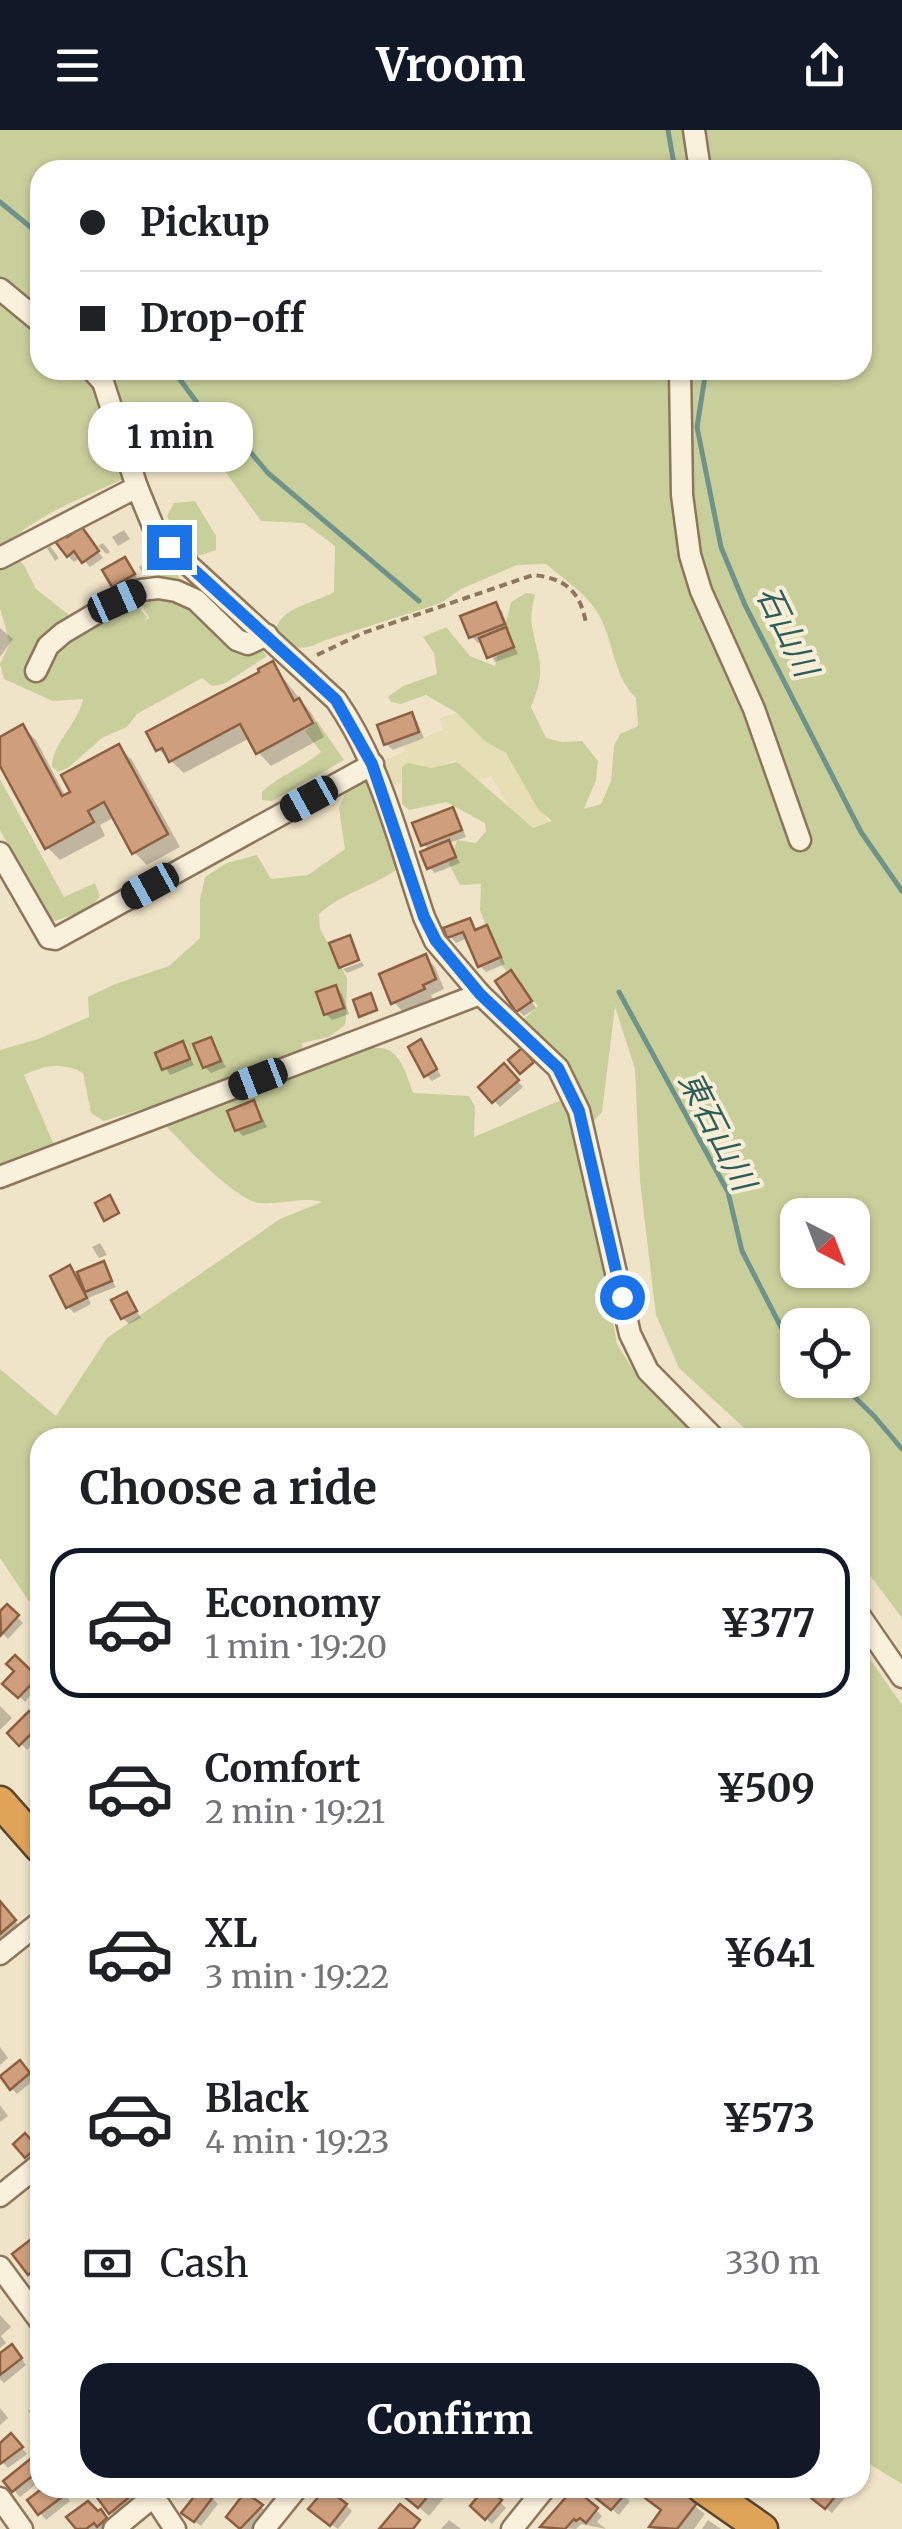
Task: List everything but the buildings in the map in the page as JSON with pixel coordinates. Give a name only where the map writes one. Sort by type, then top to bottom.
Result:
[{"type":"highway","points":[[0,1802],[30,1836]]},
{"type":"highway","points":[[717,2498],[762,2529]]},
{"type":"street","points":[[694,130],[698,160]]},
{"type":"street","points":[[0,288],[30,314]]},
{"type":"street","points":[[101,380],[153,526],[169,547],[336,700],[372,764],[424,917],[436,941],[480,994],[558,1068],[579,1111],[630,1334],[648,1371],[704,1428]]},
{"type":"street","points":[[680,380],[682,495],[690,555],[701,591],[754,709],[800,840]]},
{"type":"street","points":[[0,558],[137,487]]},
{"type":"street","points":[[36,671],[48,646],[63,632],[141,590],[176,591],[196,600],[237,640],[248,644],[268,635]]},
{"type":"street","points":[[0,854],[49,938],[55,939],[372,764]]},
{"type":"street","points":[[0,1177],[480,994]]},
{"type":"street","points":[[870,1631],[902,1677]]},
{"type":"street","points":[[0,1954],[30,1930]]},
{"type":"street","points":[[0,2196],[30,2172]]},
{"type":"street","points":[[0,2267],[30,2308]]},
{"type":"street","points":[[0,2498],[22,2529]]},
{"type":"street","points":[[114,2529],[145,2498]]},
{"type":"street","points":[[155,2498],[175,2529]]},
{"type":"street","points":[[264,2529],[284,2498]]},
{"type":"street","points":[[517,2527],[538,2498]]},
{"type":"path","points":[[300,664],[364,633],[532,575],[555,577],[571,587],[582,604],[586,623]]},
{"type":"shaded area","points":[[461,711],[512,756],[550,825],[532,832],[515,819],[492,776],[474,782],[461,772],[455,760],[392,787],[382,761],[405,752],[403,746],[443,730],[440,718]]},
{"type":"green space","points":[[0,130],[902,130],[902,1618],[870,1575],[870,1428],[744,1428],[679,1368],[656,1315],[640,1181],[635,1069],[615,1007],[602,1112],[593,1122],[585,1121],[526,1032],[523,1020],[538,1006],[502,966],[480,910],[481,884],[460,885],[449,864],[457,840],[476,843],[486,831],[485,823],[446,802],[409,810],[402,804],[402,767],[408,763],[432,768],[457,762],[533,828],[552,821],[538,809],[506,753],[486,742],[457,713],[426,695],[401,704],[388,697],[403,686],[437,674],[434,653],[423,637],[446,627],[470,656],[495,666],[511,602],[526,593],[535,594],[531,622],[540,666],[531,707],[546,738],[582,741],[598,761],[596,780],[584,809],[601,804],[611,781],[614,746],[620,734],[638,726],[636,698],[621,677],[600,617],[588,600],[546,564],[517,565],[461,589],[441,603],[309,646],[293,646],[276,632],[278,624],[290,611],[334,592],[335,546],[304,523],[261,521],[224,470],[215,446],[193,440],[58,509],[5,545],[24,565],[36,589],[88,630],[117,609],[137,606],[147,617],[144,621],[149,618],[139,599],[166,596],[156,569],[161,564],[172,564],[187,592],[221,609],[267,656],[224,684],[212,686],[202,678],[137,714],[127,727],[102,738],[58,772],[52,767],[53,758],[83,699],[53,701],[4,679],[0,664],[10,643],[0,608]]},
{"type":"green space","points":[[195,501],[216,536],[216,550],[195,557],[181,544],[167,516],[174,503]]},
{"type":"green space","points":[[317,721],[344,760],[272,801],[262,800],[262,792],[269,786],[321,752],[305,731]]},
{"type":"green space","points":[[0,779],[64,897],[95,883],[100,896],[89,909],[55,921],[49,918],[0,830]]},
{"type":"green space","points":[[364,780],[371,785],[398,854],[396,870],[319,914],[320,929],[347,978],[346,1019],[345,1025],[329,1037],[302,1043],[305,1070],[360,1050],[390,1051],[402,1064],[413,1093],[469,1096],[475,1107],[474,1137],[566,1098],[576,1118],[617,1344],[639,1379],[689,1428],[30,1428],[30,1602],[0,1558],[0,1369],[56,1416],[107,1338],[280,1219],[322,1202],[260,1203],[248,1199],[202,1162],[149,1107],[104,1121],[91,1113],[83,1073],[61,1066],[24,1075],[54,1145],[0,1164],[0,1050],[89,1017],[88,997],[169,966],[200,938],[200,899],[205,877],[227,863],[257,855],[271,879],[308,875],[345,849],[339,808],[349,785]]},
{"type":"green space","points":[[870,1659],[902,1705],[902,2484],[870,2464]]},
{"type":"waterway","name":"石山川","points":[[668,130],[673,160]]},
{"type":"waterway","name":"東石山川","points":[[0,202],[30,227]]},
{"type":"waterway","name":"東石山川","points":[[180,380],[209,419],[236,435],[268,473],[419,601]]},
{"type":"waterway","name":"石山川","points":[[704,380],[697,427],[721,547],[745,605],[861,832],[902,891]]},
{"type":"waterway","name":"東石山川","points":[[619,992],[728,1192],[742,1251],[780,1325]]},
{"type":"waterway","name":"東石山川","points":[[856,1398],[902,1449]]},
{"type":"route","points":[[169,547],[300,664],[336,700],[354,726],[372,764],[424,917],[436,941],[480,994],[558,1068],[569,1089],[579,1111],[622,1297]]}]
